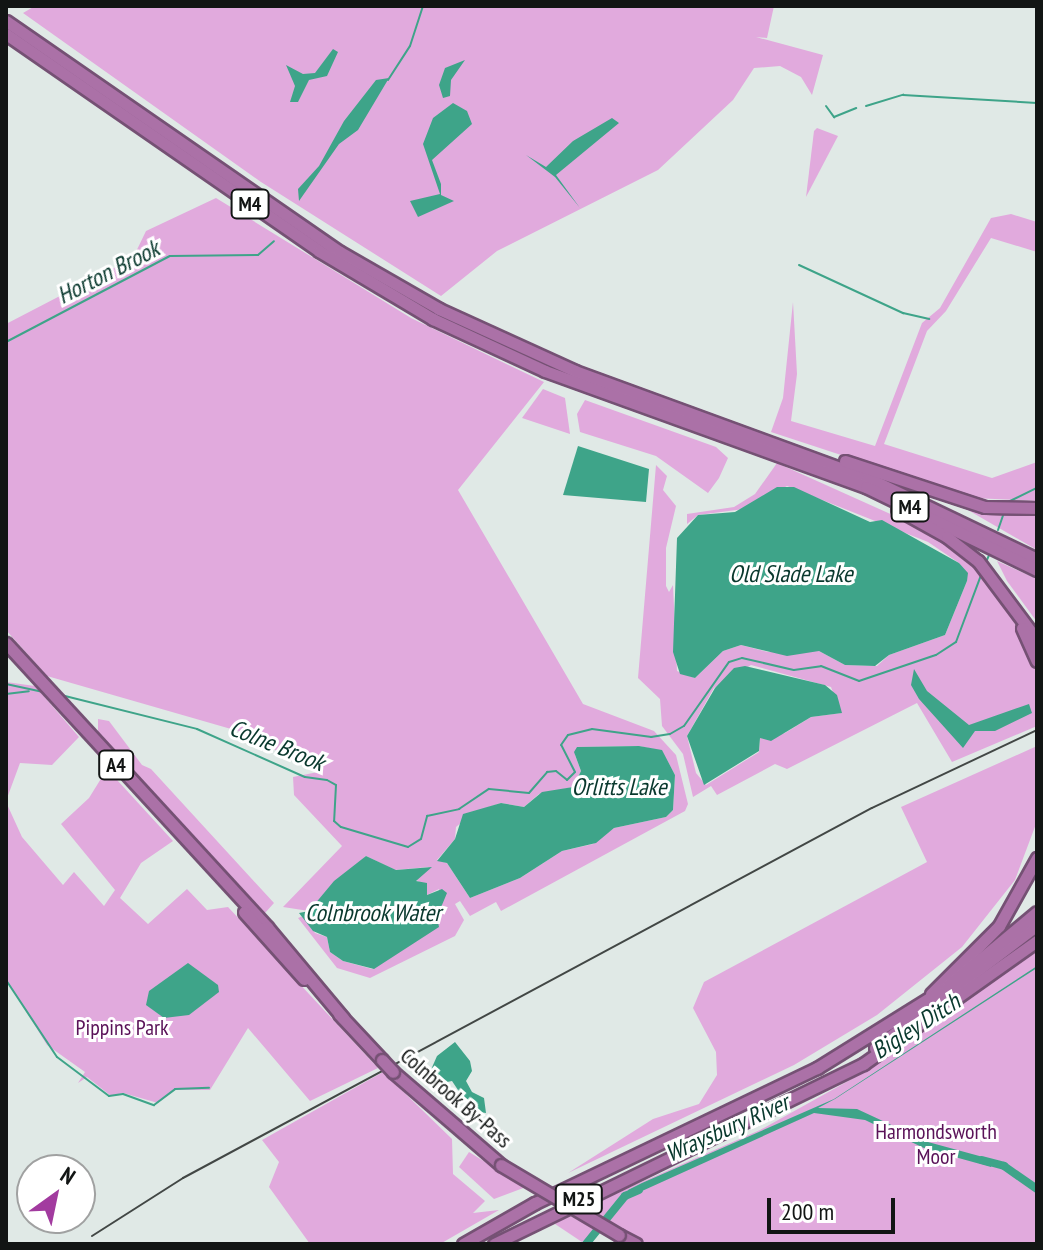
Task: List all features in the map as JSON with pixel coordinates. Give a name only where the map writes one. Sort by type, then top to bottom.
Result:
[{"type":"highway","name":"M4","points":[[6,21],[315,235],[408,292],[561,366],[899,491],[1037,559]]},
{"type":"highway","name":"M4","points":[[6,34],[289,231],[433,319],[556,375],[781,448],[1037,570]]},
{"type":"highway","points":[[781,448],[972,504],[1037,508]]},
{"type":"highway","points":[[781,448],[935,529],[997,583],[1037,640]]},
{"type":"highway","points":[[997,583],[1037,661]]},
{"type":"highway","name":"Colnbrook By-Pass","points":[[6,643],[233,894],[263,935],[393,1072],[501,1165],[636,1244]]},
{"type":"highway","points":[[931,994],[999,926],[1037,858]]},
{"type":"highway","name":"M25","points":[[463,1244],[535,1203],[775,1091],[958,979],[1037,912]]},
{"type":"highway","name":"M25","points":[[494,1244],[846,1070],[1037,925]]},
{"type":"highway","points":[[846,1070],[919,1028],[1037,941]]},
{"type":"green space","points":[[35,6],[774,6],[767,38],[756,37],[823,55],[812,95],[801,77],[780,66],[754,68],[733,100],[658,170],[497,251],[441,296],[261,182],[23,13]]},
{"type":"green space","points":[[817,128],[838,136],[806,197],[814,131]]},
{"type":"green space","points":[[216,198],[411,318],[544,382],[458,490],[583,704],[654,731],[676,755],[688,804],[685,811],[501,911],[496,902],[470,916],[460,901],[455,904],[464,920],[455,936],[370,978],[337,968],[298,918],[303,916],[315,933],[327,937],[330,952],[343,961],[372,969],[438,927],[439,889],[427,895],[427,887],[416,880],[429,867],[395,870],[366,856],[309,911],[283,907],[342,846],[294,795],[293,777],[318,772],[238,731],[47,676],[6,630],[6,324],[133,258],[146,231]],"holes":[[[639,746],[662,751],[675,775],[673,810],[666,817],[614,828],[593,844],[562,851],[520,878],[470,898],[447,863],[437,860],[455,839],[456,827],[474,812],[501,803],[524,807],[539,794],[573,787],[581,771],[575,755],[577,747]]]},
{"type":"green space","points":[[1011,214],[1037,222],[1037,252],[991,238],[946,311],[927,331],[884,444],[992,478],[1037,462],[1037,501],[972,498],[771,432],[783,398],[793,302],[797,374],[791,421],[875,446],[922,323],[940,308],[991,218]]},
{"type":"green space","points":[[543,389],[565,398],[570,434],[522,418]]},
{"type":"green space","points":[[585,400],[716,447],[728,458],[719,478],[708,493],[656,456],[580,432],[577,414]]},
{"type":"green space","points":[[777,463],[926,530],[973,564],[1011,616],[1035,665],[1037,726],[952,762],[917,703],[787,769],[775,764],[717,795],[711,786],[693,797],[683,754],[662,726],[660,699],[638,678],[656,465],[667,476],[663,490],[676,506],[666,548],[666,586],[669,592],[673,585],[677,671],[695,678],[723,651],[741,645],[768,652],[819,651],[845,665],[877,666],[889,655],[945,635],[967,581],[959,563],[928,542],[787,486],[744,509],[698,515],[687,524],[687,514],[734,507],[755,494]],"holes":[[[751,665],[831,687],[841,713],[811,717],[785,733],[760,738],[759,752],[706,785],[696,773],[687,736],[714,688]]]},
{"type":"green space","points":[[961,506],[997,515],[1037,514],[1037,550]]},
{"type":"green space","points":[[997,561],[1037,579],[1037,622],[1007,581]]},
{"type":"green space","points":[[6,682],[35,686],[79,737],[52,765],[20,763],[6,801]]},
{"type":"green space","points":[[98,719],[109,721],[142,765],[151,769],[274,903],[265,913],[236,889],[98,736]]},
{"type":"green space","points":[[1037,746],[1036,824],[1015,880],[962,947],[877,1015],[794,1065],[568,1173],[653,1119],[699,1104],[717,1075],[716,1052],[693,1008],[704,982],[927,862],[901,807]]},
{"type":"green space","name":"Pippins Park","points":[[107,769],[173,841],[141,863],[120,898],[148,924],[187,889],[207,910],[228,907],[378,1068],[310,1101],[248,1028],[210,1090],[174,1090],[158,1103],[123,1093],[111,1096],[87,1077],[78,1083],[85,1072],[47,1045],[6,979],[6,802],[22,837],[63,885],[74,872],[104,906],[115,890],[61,824],[89,798]]},
{"type":"green space","name":"Harmondsworth Moor","points":[[1037,948],[1037,1244],[642,1244],[580,1209],[760,1130],[850,1080]]},
{"type":"green space","points":[[383,1072],[452,1139],[453,1174],[485,1201],[473,1213],[499,1210],[440,1244],[310,1244],[269,1187],[279,1162],[262,1140]]},
{"type":"green space","points":[[469,1152],[526,1187],[494,1199],[459,1167]]},
{"type":"green space","points":[[569,1215],[596,1230],[593,1235],[582,1242],[555,1224]]},
{"type":"water","points":[[333,49],[338,52],[327,76],[309,80],[298,102],[290,102],[295,86],[286,65],[303,74],[315,73]]},
{"type":"water","points":[[465,60],[451,80],[450,96],[443,98],[439,85],[445,68]]},
{"type":"water","points":[[389,78],[358,130],[339,144],[299,201],[298,189],[319,166],[344,121],[376,80]]},
{"type":"water","points":[[453,103],[467,111],[472,124],[432,160],[441,184],[441,195],[454,201],[418,217],[410,201],[440,194],[423,144],[433,118]]},
{"type":"water","points":[[612,118],[619,123],[556,175],[580,208],[555,177],[526,155],[546,167],[573,141]]},
{"type":"water","points":[[578,446],[649,469],[646,502],[563,495]]},
{"type":"water","name":"Old Slade Lake","points":[[777,487],[794,487],[870,522],[882,520],[959,563],[968,573],[967,581],[945,635],[889,655],[875,666],[845,665],[819,651],[787,656],[741,645],[723,651],[695,678],[680,674],[673,652],[677,538],[698,515],[735,512]]},
{"type":"water","name":"Orlitts Lake","points":[[745,666],[825,685],[837,695],[842,713],[811,717],[771,741],[760,738],[759,751],[704,785],[687,736],[715,688],[734,668]]},
{"type":"water","points":[[914,669],[927,691],[969,725],[1029,704],[1032,713],[995,731],[975,731],[963,748],[919,699],[911,685]]},
{"type":"water","name":"Orlitts Lake","points":[[639,746],[662,750],[675,775],[673,810],[666,817],[614,828],[596,843],[562,851],[520,878],[470,898],[447,863],[437,861],[455,839],[463,814],[501,803],[524,807],[542,792],[573,787],[581,771],[574,752],[577,747]]},
{"type":"water","name":"Colnbrook Water","points":[[366,856],[396,870],[432,867],[416,881],[427,883],[427,895],[442,889],[447,893],[437,917],[439,927],[374,969],[343,961],[330,952],[327,937],[313,931],[299,913],[309,911],[334,881]]},
{"type":"water","points":[[188,963],[218,985],[219,992],[189,1015],[164,1018],[146,1005],[149,991]]},
{"type":"water","points":[[1037,966],[835,1099],[818,1108],[857,1109],[928,1142],[994,1160],[991,1167],[926,1149],[865,1120],[814,1113],[631,1196],[628,1190],[642,1183],[834,1099]]},
{"type":"water","points":[[455,1042],[470,1061],[472,1071],[466,1081],[472,1092],[484,1098],[486,1113],[472,1111],[452,1081],[442,1083],[430,1072],[437,1056]]},
{"type":"waterway","name":"Horton Brook","points":[[388,80],[410,46],[423,6]]},
{"type":"waterway","points":[[866,106],[903,95],[1037,103]]},
{"type":"waterway","points":[[826,106],[834,117],[856,108]]},
{"type":"waterway","name":"Horton Brook","points":[[6,342],[170,256],[258,255],[274,241]]},
{"type":"waterway","points":[[799,265],[903,313],[929,319]]},
{"type":"waterway","name":"Colne Brook","points":[[1008,502],[1037,488]]},
{"type":"waterway","name":"Colne Brook","points":[[998,530],[1004,513]]},
{"type":"waterway","name":"Colne Brook","points":[[986,562],[990,553]]},
{"type":"waterway","name":"Colne Brook","points":[[61,695],[197,729],[305,777],[327,780],[336,785],[334,821],[341,827],[408,847],[421,839],[427,816],[459,809],[489,789],[529,793],[547,772],[556,771],[567,780],[575,772],[561,745],[568,735],[592,729],[651,737],[670,734],[684,726],[729,662],[742,658],[794,670],[821,666],[859,681],[936,655],[956,642],[981,575]]},
{"type":"waterway","name":"Colne Brook","points":[[6,684],[43,692]]},
{"type":"waterway","points":[[6,694],[29,691]]},
{"type":"waterway","points":[[6,980],[57,1057],[109,1096],[123,1094],[154,1105],[175,1089],[209,1088]]},
{"type":"waterway","name":"Wraysbury River","points":[[982,1160],[1004,1166],[1037,1189]]},
{"type":"waterway","name":"Wraysbury River","points":[[586,1244],[625,1196],[639,1190]]},
{"type":"railway","points":[[92,1236],[183,1178],[872,808],[1037,730]]},
{"type":"water label","name":"Bigley Ditch","points":[[916,1026]]}]
